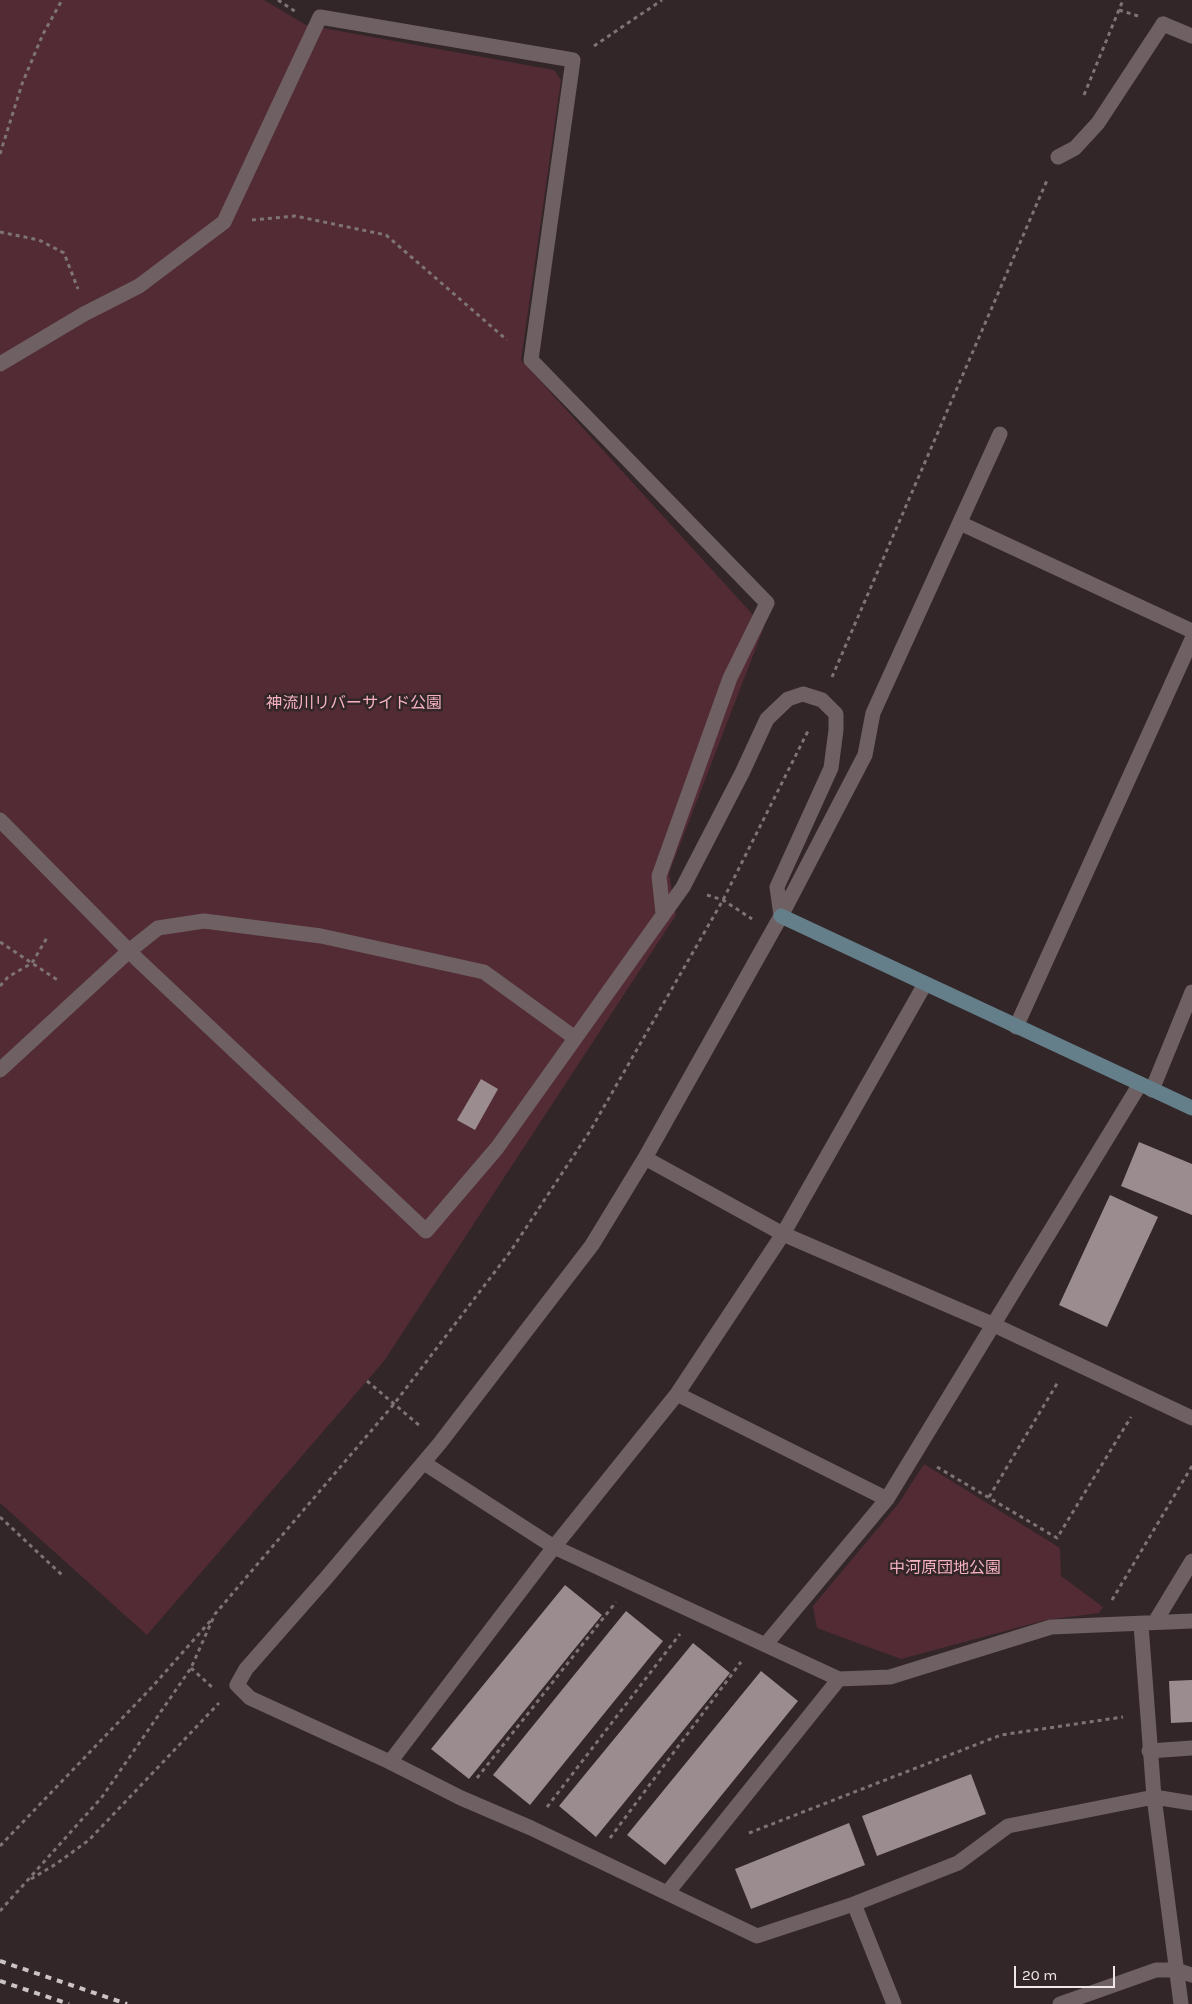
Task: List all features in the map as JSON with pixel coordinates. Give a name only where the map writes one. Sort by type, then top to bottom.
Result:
[{"type":"street","points":[[0,364],[84,314],[139,286],[224,222],[320,17],[572,60],[531,360],[767,603],[730,678],[659,876],[662,913]]},
{"type":"street","points":[[1058,158],[1075,148],[1098,123],[1163,24],[1192,36]]},
{"type":"street","points":[[1000,434],[873,713],[864,755],[782,916],[645,1158],[592,1245],[440,1443],[328,1577],[246,1669],[237,1685],[250,1698],[390,1762],[461,1798],[531,1828],[668,1892],[757,1936],[854,1904],[958,1862],[1008,1826],[1154,1797],[1192,1803]]},
{"type":"street","points":[[960,523],[1192,631]]},
{"type":"street","points":[[1016,1027],[1192,639]]},
{"type":"street","points":[[0,820],[129,951],[426,1230],[497,1148],[662,913],[683,887],[742,773],[767,719],[788,699],[803,694],[822,700],[836,714],[836,730],[831,768],[777,887],[782,916]]},
{"type":"street","points":[[782,916],[1192,1108]]},
{"type":"street","points":[[0,1070],[129,951],[158,928],[204,921],[240,924],[321,936],[484,972],[575,1038]]},
{"type":"street","points":[[390,1762],[554,1548],[677,1394],[782,1234],[925,984]]},
{"type":"street","points":[[761,1643],[887,1499],[994,1325],[1146,1087],[1192,992]]},
{"type":"street","points":[[645,1158],[782,1234],[994,1325],[1192,1418]]},
{"type":"street","points":[[677,1394],[887,1499]]},
{"type":"street","points":[[424,1462],[554,1548],[839,1679],[890,1677],[1051,1627],[1192,1621]]},
{"type":"street","points":[[1181,2004],[1149,1751],[1146,1714],[1148,1624],[1192,1561]]},
{"type":"street","points":[[668,1892],[839,1679]]},
{"type":"street","points":[[1149,1751],[1192,1748]]},
{"type":"street","points":[[854,1904],[894,2004]]},
{"type":"street","points":[[1060,2004],[1156,1970],[1176,1970],[1192,1975]]},
{"type":"path","points":[[0,154],[22,84],[43,34],[62,0]]},
{"type":"path","points":[[572,60],[662,0]]},
{"type":"path","points":[[224,222],[294,216],[386,235],[531,360]]},
{"type":"path","points":[[0,232],[39,240],[64,253],[77,284],[84,314]]},
{"type":"path","points":[[723,900],[772,931]]},
{"type":"path","points":[[0,986],[8,977],[32,963],[48,936]]},
{"type":"path","points":[[0,942],[57,978],[76,1000]]},
{"type":"path","points":[[989,1497],[1071,1361]]},
{"type":"path","points":[[367,1381],[440,1443]]},
{"type":"path","points":[[914,1454],[1057,1538],[1144,1396]]},
{"type":"path","points":[[1097,1626],[1192,1466]]},
{"type":"path","points":[[0,1516],[63,1576]]},
{"type":"path","points":[[461,1798],[631,1583]]},
{"type":"path","points":[[531,1828],[696,1613]]},
{"type":"path","points":[[0,1846],[153,1686],[215,1614]]},
{"type":"path","points":[[595,1858],[761,1643]]},
{"type":"path","points":[[191,1668],[224,1698]]},
{"type":"path","points":[[27,1881],[56,1864],[89,1840],[237,1685]]},
{"type":"path","points":[[745,1834],[1001,1735],[1146,1714]]},
{"type":"green space","name":"神流川リバーサイド公園","points":[[0,0],[264,0],[306,25],[554,70],[561,80],[521,360],[764,627],[669,873],[676,915],[384,1361],[147,1635],[0,1503]]},
{"type":"green space","name":"中河原団地公園","points":[[924,1464],[1060,1548],[1061,1576],[1103,1607],[1099,1613],[1046,1620],[901,1659],[817,1628],[813,1606],[899,1503]]},
{"type":"building","points":[[481,1079],[498,1089],[475,1130],[457,1120]]},
{"type":"building","points":[[1139,1142],[1192,1164],[1192,1215],[1121,1186]]},
{"type":"building","points":[[1110,1195],[1158,1217],[1107,1327],[1059,1305]]},
{"type":"building","points":[[565,1585],[602,1615],[469,1779],[431,1749]]},
{"type":"building","points":[[626,1611],[663,1641],[530,1805],[493,1775]]},
{"type":"building","points":[[693,1643],[730,1673],[596,1837],[559,1806]]},
{"type":"building","points":[[761,1671],[798,1701],[665,1865],[627,1835]]},
{"type":"building","points":[[1192,1680],[1192,1722],[1171,1723],[1169,1681]]},
{"type":"building","points":[[971,1774],[986,1814],[877,1856],[862,1816]]},
{"type":"building","points":[[849,1823],[865,1865],[751,1909],[735,1869]]},
{"type":"railway","points":[[0,1961],[127,2004]]},
{"type":"railway","points":[[0,1981],[69,2004]]}]
